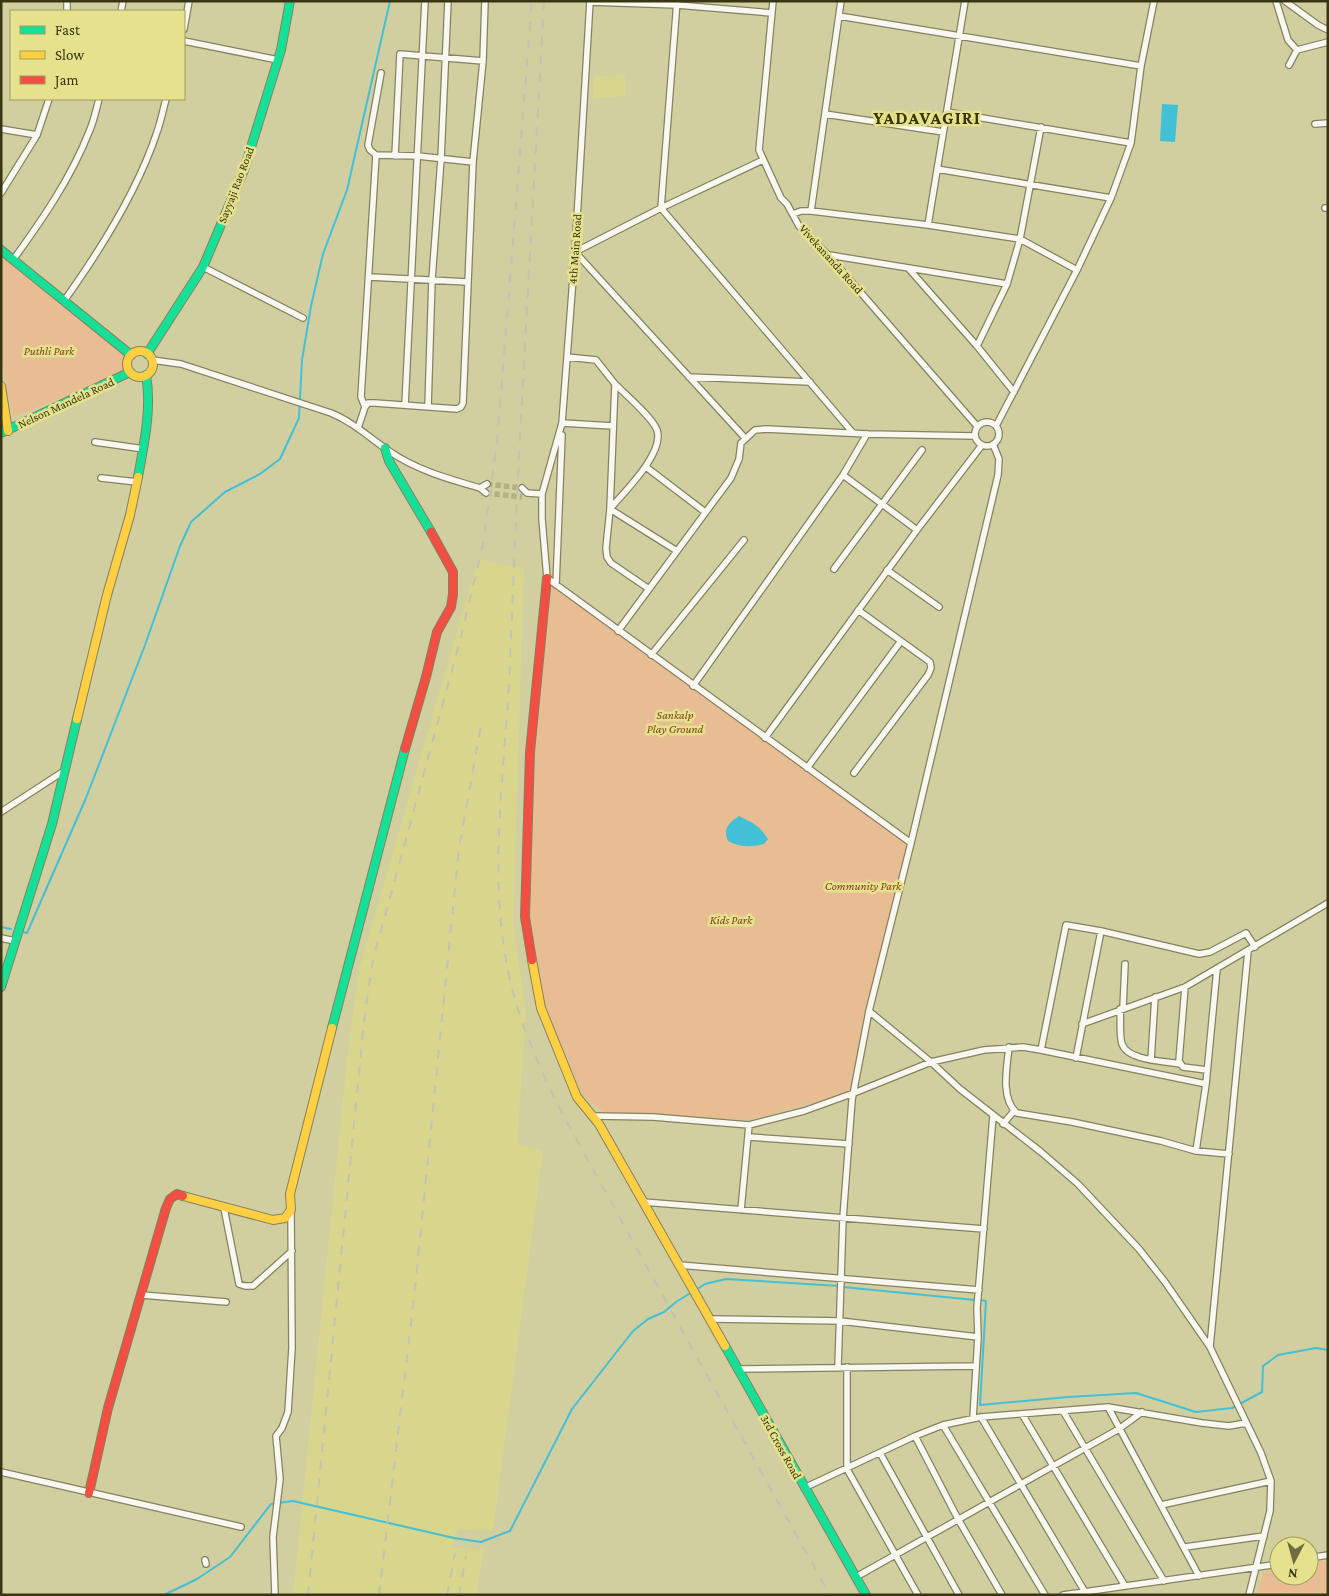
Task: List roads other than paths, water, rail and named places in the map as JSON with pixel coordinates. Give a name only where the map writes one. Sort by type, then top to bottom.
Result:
[{"type":"street","points":[[185,23],[189,1]]},
{"type":"street","name":"Sayyaji Rao Road","points":[[150,357],[204,267],[244,170],[278,60],[290,1]]},
{"type":"street","points":[[405,405],[425,1]]},
{"type":"street","points":[[428,407],[432,280],[441,159],[448,1]]},
{"type":"street","points":[[364,407],[374,403],[457,409],[463,403],[473,162],[483,61],[485,1]]},
{"type":"street","name":"Vivekananda Road","points":[[773,1],[759,150],[781,198],[799,226],[828,255],[977,426]]},
{"type":"street","points":[[811,211],[841,1]]},
{"type":"street","points":[[928,225],[965,1]]},
{"type":"street","points":[[996,426],[987,422],[977,426],[975,436],[982,445],[988,446],[993,444],[999,436],[996,426],[1077,270],[1111,198],[1131,142],[1141,66],[1154,1]]},
{"type":"street","points":[[1276,1],[1288,40],[1297,50]]},
{"type":"street","points":[[1285,1],[1328,30]]},
{"type":"street","points":[[590,2],[677,3],[772,13]]},
{"type":"street","name":"4th Main Road","points":[[546,578],[542,529],[542,494],[562,423],[575,252],[590,2]]},
{"type":"street","points":[[677,3],[662,208],[853,433]]},
{"type":"street","points":[[838,16],[1141,66]]},
{"type":"street","points":[[185,41],[278,60]]},
{"type":"street","points":[[1289,65],[1297,50],[1328,42]]},
{"type":"street","points":[[395,156],[400,54],[483,61]]},
{"type":"street","points":[[381,73],[368,145],[370,150],[376,155],[418,156],[473,162]]},
{"type":"street","points":[[1,193],[37,135],[48,100]]},
{"type":"street","points":[[13,260],[48,211],[76,160],[90,131],[99,100]]},
{"type":"street","points":[[64,301],[113,224],[138,179],[157,133],[166,100]]},
{"type":"street","points":[[947,112],[1131,142]]},
{"type":"street","points":[[825,114],[943,132]]},
{"type":"street","points":[[1315,124],[1328,123]]},
{"type":"street","points":[[977,346],[1007,284],[1020,239],[1041,127]]},
{"type":"street","points":[[1,129],[37,135]]},
{"type":"street","points":[[358,428],[364,407],[361,398],[370,277],[376,155]]},
{"type":"street","points":[[745,438],[575,252],[763,160]]},
{"type":"street","points":[[937,169],[1111,198]]},
{"type":"street","points":[[793,214],[801,211],[811,211],[928,225],[1020,239],[1077,270]]},
{"type":"street","points":[[1,250],[131,355]]},
{"type":"street","points":[[828,255],[1007,284]]},
{"type":"street","points":[[204,267],[303,318]]},
{"type":"street","points":[[909,269],[977,346],[1014,392]]},
{"type":"street","points":[[370,277],[468,282]]},
{"type":"street","points":[[150,357],[151,370],[146,375],[138,376],[130,372],[127,365],[131,355],[139,351],[150,357],[181,364],[314,407],[341,417],[404,460],[426,470],[480,488],[486,493]]},
{"type":"street","points":[[567,357],[596,360],[615,384],[653,423],[658,432],[655,451],[646,467],[610,509]]},
{"type":"street","name":"Nelson Mandela Road","points":[[5,432],[130,372]]},
{"type":"street","points":[[1,987],[52,824],[102,612],[130,515],[144,449],[149,391],[146,375]]},
{"type":"street","points":[[689,377],[810,382]]},
{"type":"street","points":[[615,384],[607,557],[611,563],[649,589]]},
{"type":"street","points":[[1,386],[5,432]]},
{"type":"street","points":[[556,585],[562,423],[613,426]]},
{"type":"street","points":[[618,631],[731,478],[739,459],[741,443],[755,430],[766,428],[786,431],[975,436]]},
{"type":"street","points":[[693,686],[843,475],[867,434]]},
{"type":"street","points":[[95,442],[144,449]]},
{"type":"street","points":[[838,1367],[843,1218],[854,1093],[869,1011],[911,843],[998,475],[999,458],[993,444]]},
{"type":"street","points":[[765,738],[887,570],[982,445]]},
{"type":"street","points":[[275,1595],[273,1544],[279,1493],[279,1459],[276,1436],[286,1420],[288,1412],[292,1348],[290,1194],[387,815],[426,677],[436,632],[451,607],[453,594],[453,572],[389,461],[385,448]]},
{"type":"street","points":[[834,569],[922,450]]},
{"type":"street","points":[[646,467],[705,512]]},
{"type":"street","points":[[843,475],[917,530]]},
{"type":"street","points":[[101,478],[137,482]]},
{"type":"street","points":[[480,488],[487,484]]},
{"type":"street","points":[[522,498],[525,490],[542,494]]},
{"type":"street","points":[[610,509],[678,551]]},
{"type":"street","points":[[651,655],[744,540]]},
{"type":"street","points":[[887,570],[938,607]]},
{"type":"street","points":[[546,578],[911,843]]},
{"type":"street","name":"3rd Cross Road","points":[[546,578],[530,752],[525,917],[541,1008],[576,1097],[594,1116],[711,1319],[804,1488],[866,1595]]},
{"type":"street","points":[[854,772],[932,668],[930,662],[858,610]]},
{"type":"street","points":[[807,768],[901,641]]},
{"type":"street","points":[[1,812],[64,771]]},
{"type":"street","points":[[1082,1024],[1185,987],[1328,904]]},
{"type":"street","points":[[1042,1050],[1066,925],[1101,931],[1199,954],[1210,952],[1246,933],[1255,947]]},
{"type":"street","points":[[1076,1058],[1101,931]]},
{"type":"street","points":[[1,938],[15,941]]},
{"type":"street","points":[[1210,1347],[1248,951]]},
{"type":"street","points":[[1125,964],[1122,1009],[1122,1044],[1124,1047],[1134,1056],[1180,1064],[1183,1067],[1207,1070]]},
{"type":"street","points":[[1196,1150],[1206,1084],[1217,970]]},
{"type":"street","points":[[1180,1064],[1185,987]]},
{"type":"street","points":[[1152,1060],[1155,997]]},
{"type":"street","points":[[869,1011],[931,1062],[960,1089],[1078,1184],[1111,1218],[1165,1282],[1210,1347],[1261,1453],[1271,1481],[1270,1511],[1249,1595]]},
{"type":"street","points":[[594,1116],[749,1125],[804,1111],[931,1062],[984,1050],[1023,1047],[1206,1084]]},
{"type":"street","points":[[1009,1048],[1006,1080],[1008,1100],[1010,1108],[1022,1115],[1072,1122],[1196,1150],[1229,1154]]},
{"type":"street","points":[[1003,1124],[1014,1111]]},
{"type":"street","points":[[973,1416],[978,1337],[977,1308],[993,1116]]},
{"type":"street","points":[[741,1210],[749,1125]]},
{"type":"street","points":[[749,1137],[849,1144]]},
{"type":"street","points":[[89,1493],[108,1408],[170,1199],[177,1194],[273,1220],[286,1218],[291,1210]]},
{"type":"street","points":[[643,1202],[984,1229]]},
{"type":"street","points":[[224,1208],[239,1284],[253,1286],[292,1251]]},
{"type":"street","points":[[679,1265],[979,1292]]},
{"type":"street","points":[[142,1295],[226,1302]]},
{"type":"street","points":[[711,1319],[840,1321],[978,1337]]},
{"type":"street","points":[[739,1369],[976,1366]]},
{"type":"street","points":[[848,1367],[847,1469],[918,1595]]},
{"type":"street","points":[[804,1488],[916,1436],[973,1416],[1064,1411],[1108,1406],[1202,1423],[1229,1426],[1246,1423]]},
{"type":"street","points":[[1108,1406],[1199,1576]]},
{"type":"street","points":[[1064,1411],[1164,1581]]},
{"type":"street","points":[[856,1577],[1119,1429],[1142,1412]]},
{"type":"street","points":[[1022,1414],[1125,1586]]},
{"type":"street","points":[[981,1417],[1085,1592]]},
{"type":"street","points":[[943,1425],[1045,1595]]},
{"type":"street","points":[[916,1436],[958,1519],[1002,1595]]},
{"type":"street","points":[[880,1453],[959,1595]]},
{"type":"street","points":[[1,1472],[241,1528]]},
{"type":"street","points":[[1161,1505],[1271,1481]]},
{"type":"street","points":[[1185,1547],[1264,1536]]},
{"type":"street","points":[[1063,1595],[1269,1566]]},
{"type":"water","points":[[1162,104],[1178,105],[1175,142],[1160,141]]},
{"type":"water","points":[[739,816],[762,830],[768,839],[764,844],[746,846],[728,841],[726,830],[732,821]]},
{"type":"waterway","points":[[22,932],[27,933],[86,798],[145,645],[180,546],[191,522],[225,492],[260,474],[280,459],[299,418],[302,360],[311,306],[323,254],[347,190],[390,1]]},
{"type":"waterway","points":[[1,927],[11,929]]},
{"type":"waterway","points":[[696,1290],[705,1284],[726,1279],[839,1286]]},
{"type":"waterway","points":[[843,1287],[975,1300]]},
{"type":"waterway","points":[[164,1595],[197,1579],[230,1557],[271,1504],[293,1501],[454,1538],[481,1542],[510,1531],[572,1409],[633,1331],[648,1319],[664,1312],[692,1292]]},
{"type":"waterway","points":[[980,1300],[986,1301],[980,1405],[1136,1393],[1196,1412],[1232,1408],[1262,1392],[1263,1366],[1278,1355],[1316,1348],[1328,1350]]},
{"type":"tunnel","points":[[487,484],[522,488]]},
{"type":"tunnel","points":[[486,493],[522,497]]},
{"type":"railway","points":[[308,1595],[365,1012],[373,960],[461,637],[483,544],[497,443],[532,1]]},
{"type":"railway","points":[[544,1],[521,416],[508,706],[499,830],[500,912],[505,952],[513,992],[522,1022],[546,1081],[560,1109],[830,1595]]},
{"type":"railway","points":[[379,1595],[415,1289],[459,848],[482,720]]},
{"type":"railway","points":[[447,1595],[455,1553]]},
{"type":"railway","points":[[459,1595],[466,1556]]},
{"type":"district","name":"YADAVAGIRI","points":[[927,118]]},
{"type":"park label","name":"Puthli Park","points":[[49,351]]},
{"type":"park label","name":"Sankalp Play Ground","points":[[675,722]]},
{"type":"park label","name":"Community Park","points":[[863,886]]},
{"type":"park label","name":"Kids Park","points":[[731,920]]}]
